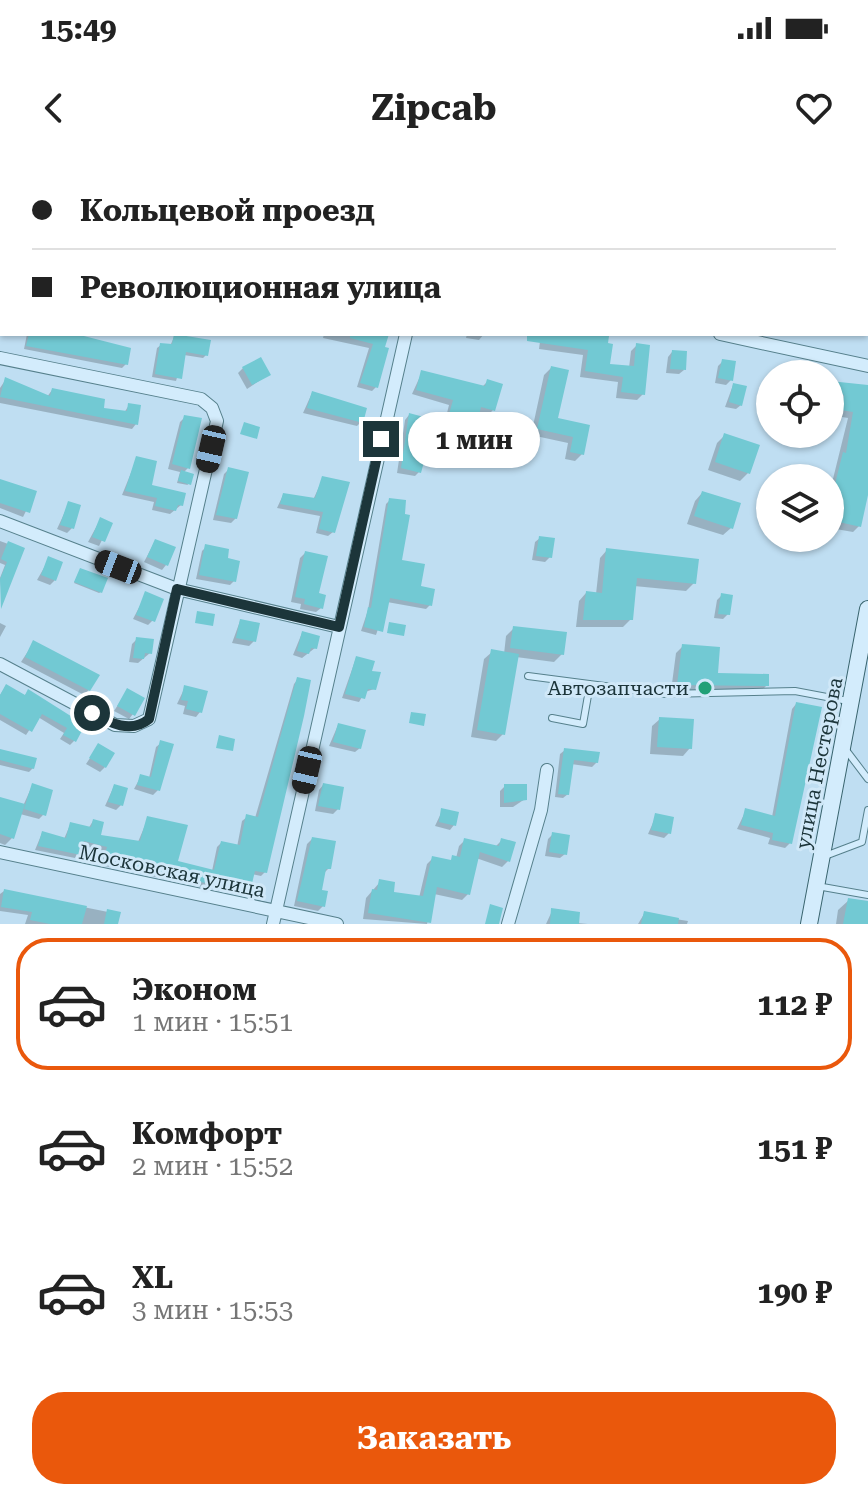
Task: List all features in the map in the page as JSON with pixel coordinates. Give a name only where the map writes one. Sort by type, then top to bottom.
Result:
[{"type":"main road","name":"улица Нестерова","points":[[809,924],[868,609]]},
{"type":"street","points":[[274,918],[406,336]]},
{"type":"street","points":[[729,336],[868,366]]},
{"type":"street","points":[[0,358],[201,399],[212,408],[217,421],[149,719],[143,724],[115,725],[0,664]]},
{"type":"street","points":[[0,521],[177,589],[339,627]]},
{"type":"street","points":[[508,924],[541,810],[547,770]]},
{"type":"street","name":"Московская улица","points":[[0,852],[274,918],[337,924]]},
{"type":"lane","points":[[528,676],[666,694],[795,691],[851,701]]},
{"type":"lane","points":[[552,718],[583,724],[590,684]]},
{"type":"lane","points":[[843,746],[868,779]]},
{"type":"lane","points":[[822,857],[862,842],[868,810]]},
{"type":"lane","points":[[817,886],[868,895]]},
{"type":"building","points":[[28,336],[84,336],[131,348],[128,365],[26,346]]},
{"type":"building","points":[[174,336],[211,340],[208,356],[186,352],[182,379],[155,374],[160,343],[172,344]]},
{"type":"building","points":[[388,336],[385,347],[389,348],[378,388],[360,383],[373,344],[350,338]]},
{"type":"building","points":[[527,336],[609,336],[608,343],[613,344],[610,364],[634,366],[636,343],[650,345],[645,395],[621,392],[623,377],[585,371],[588,350],[527,341]]},
{"type":"building","points":[[672,350],[687,351],[686,370],[670,369]]},
{"type":"building","points":[[261,357],[271,375],[252,385],[242,367]]},
{"type":"building","points":[[722,359],[736,361],[733,381],[718,378]]},
{"type":"building","points":[[551,366],[569,370],[558,418],[590,425],[584,455],[570,452],[573,437],[537,429]]},
{"type":"building","points":[[421,370],[485,386],[487,379],[503,384],[495,411],[481,407],[476,428],[447,421],[453,400],[416,390]]},
{"type":"building","points":[[5,377],[50,396],[52,388],[105,399],[104,408],[127,411],[128,403],[141,405],[138,425],[0,397]]},
{"type":"building","points":[[844,382],[868,385],[868,495],[861,527],[844,523],[844,464],[840,464],[843,452],[846,453],[853,412],[844,410]]},
{"type":"building","points":[[733,383],[747,386],[742,406],[729,402]]},
{"type":"building","points":[[312,391],[367,408],[363,423],[307,408]]},
{"type":"building","points":[[409,413],[435,420],[421,473],[401,468]]},
{"type":"building","points":[[184,415],[202,418],[190,469],[172,464]]},
{"type":"building","points":[[244,422],[260,427],[257,439],[240,434]]},
{"type":"building","points":[[724,433],[756,444],[756,448],[759,448],[750,474],[715,462]]},
{"type":"building","points":[[136,456],[157,461],[152,485],[186,493],[183,506],[178,505],[176,511],[155,506],[157,498],[125,491]]},
{"type":"building","points":[[228,467],[249,472],[237,519],[216,515]]},
{"type":"building","points":[[181,470],[194,474],[191,485],[178,481]]},
{"type":"building","points":[[322,476],[350,482],[335,533],[319,529],[323,512],[280,504],[283,493],[315,498]]},
{"type":"building","points":[[0,479],[37,491],[30,513],[0,503]]},
{"type":"building","points":[[702,491],[741,503],[733,529],[694,516]]},
{"type":"building","points":[[389,498],[406,500],[405,514],[410,515],[402,560],[425,564],[421,586],[435,589],[432,606],[390,598],[383,632],[364,627],[368,607],[371,608]]},
{"type":"building","points":[[68,501],[81,505],[74,529],[60,525]]},
{"type":"building","points":[[100,517],[113,523],[105,542],[92,537]]},
{"type":"building","points":[[539,536],[555,538],[552,558],[536,556]]},
{"type":"building","points":[[155,539],[176,547],[168,566],[147,557]]},
{"type":"building","points":[[8,541],[25,548],[1,609],[0,579],[7,562],[1,559]]},
{"type":"building","points":[[205,544],[229,549],[228,558],[240,561],[236,582],[199,575]]},
{"type":"building","points":[[606,548],[699,559],[696,584],[637,578],[633,620],[583,620],[586,591],[602,593]]},
{"type":"building","points":[[305,551],[328,556],[319,593],[326,595],[323,609],[304,604],[305,599],[295,597]]},
{"type":"building","points":[[48,556],[63,562],[56,581],[41,575]]},
{"type":"building","points":[[80,568],[108,578],[102,593],[74,582]]},
{"type":"building","points":[[145,591],[164,599],[155,622],[136,615]]},
{"type":"building","points":[[721,593],[733,595],[730,615],[718,614]]},
{"type":"building","points":[[197,611],[215,614],[213,626],[195,623]]},
{"type":"building","points":[[240,619],[260,623],[256,642],[236,638]]},
{"type":"building","points":[[389,622],[406,625],[404,636],[387,633]]},
{"type":"building","points":[[513,626],[567,632],[564,655],[510,648]]},
{"type":"building","points":[[302,631],[320,636],[317,649],[311,648],[309,654],[297,651]]},
{"type":"building","points":[[136,637],[154,639],[152,654],[145,653],[144,659],[133,658]]},
{"type":"building","points":[[33,640],[100,675],[90,691],[25,657]]},
{"type":"building","points":[[682,644],[720,647],[718,673],[769,674],[769,686],[677,685]]},
{"type":"building","points":[[491,649],[519,654],[505,735],[477,730]]},
{"type":"building","points":[[356,656],[375,661],[372,671],[381,672],[376,690],[368,689],[365,699],[345,694]]},
{"type":"building","points":[[297,677],[311,680],[304,716],[267,873],[255,871],[250,892],[117,865],[119,857],[105,854],[107,847],[84,841],[81,855],[38,846],[42,831],[66,838],[70,822],[91,827],[93,819],[104,822],[101,835],[140,841],[147,816],[188,825],[178,861],[214,870],[221,841],[240,845],[246,814],[258,817]]},
{"type":"building","points":[[6,684],[25,695],[28,689],[85,725],[76,742],[63,735],[67,728],[42,714],[32,732],[0,714],[0,695]]},
{"type":"building","points":[[184,685],[208,691],[202,713],[186,709],[188,701],[181,700]]},
{"type":"building","points":[[127,688],[145,698],[135,716],[117,706]]},
{"type":"building","points":[[796,702],[822,707],[792,844],[772,840],[773,833],[741,825],[745,808],[775,816]]},
{"type":"building","points":[[411,712],[426,714],[424,726],[409,723]]},
{"type":"building","points":[[659,717],[694,719],[692,749],[657,747]]},
{"type":"building","points":[[338,723],[366,730],[361,749],[333,742]]},
{"type":"building","points":[[219,735],[235,739],[233,751],[216,748]]},
{"type":"building","points":[[160,740],[174,744],[160,791],[137,785],[140,774],[151,777]]},
{"type":"building","points":[[98,743],[115,753],[106,768],[89,758]]},
{"type":"building","points":[[564,748],[600,752],[598,763],[574,760],[569,795],[558,794]]},
{"type":"building","points":[[0,749],[37,758],[34,769],[0,760]]},
{"type":"building","points":[[32,783],[53,790],[46,816],[24,809]]},
{"type":"building","points":[[323,783],[344,787],[340,810],[318,806]]},
{"type":"building","points":[[114,784],[128,788],[123,806],[108,802]]},
{"type":"building","points":[[504,784],[527,784],[527,800],[504,803]]},
{"type":"building","points":[[0,797],[25,804],[14,839],[0,834]]},
{"type":"building","points":[[441,808],[459,812],[456,826],[439,822]]},
{"type":"building","points":[[655,813],[674,817],[671,834],[651,830]]},
{"type":"building","points":[[552,832],[570,835],[567,855],[549,852]]},
{"type":"building","points":[[312,837],[336,841],[331,869],[326,869],[322,890],[328,891],[325,907],[297,901]]},
{"type":"building","points":[[464,838],[499,846],[501,838],[516,842],[510,862],[480,852],[470,895],[437,887],[431,923],[368,913],[372,889],[377,890],[379,879],[395,882],[394,892],[423,896],[432,856],[451,860],[452,855],[460,857]]},
{"type":"building","points":[[4,889],[87,906],[82,924],[50,924],[30,920],[32,912],[1,907]]},
{"type":"building","points":[[848,898],[868,901],[868,924],[843,924]]},
{"type":"building","points":[[490,904],[503,908],[499,924],[485,924]]},
{"type":"building","points":[[551,908],[580,912],[579,924],[550,924]]},
{"type":"building","points":[[107,909],[121,912],[118,924],[104,924]]},
{"type":"building","points":[[644,911],[679,918],[678,924],[641,924]]},
{"type":"place","name":"Автозапчасти","points":[[705,688]]},
{"type":"route","points":[[92,713],[115,725],[134,726],[149,719],[177,589],[339,627],[381,439]]}]
